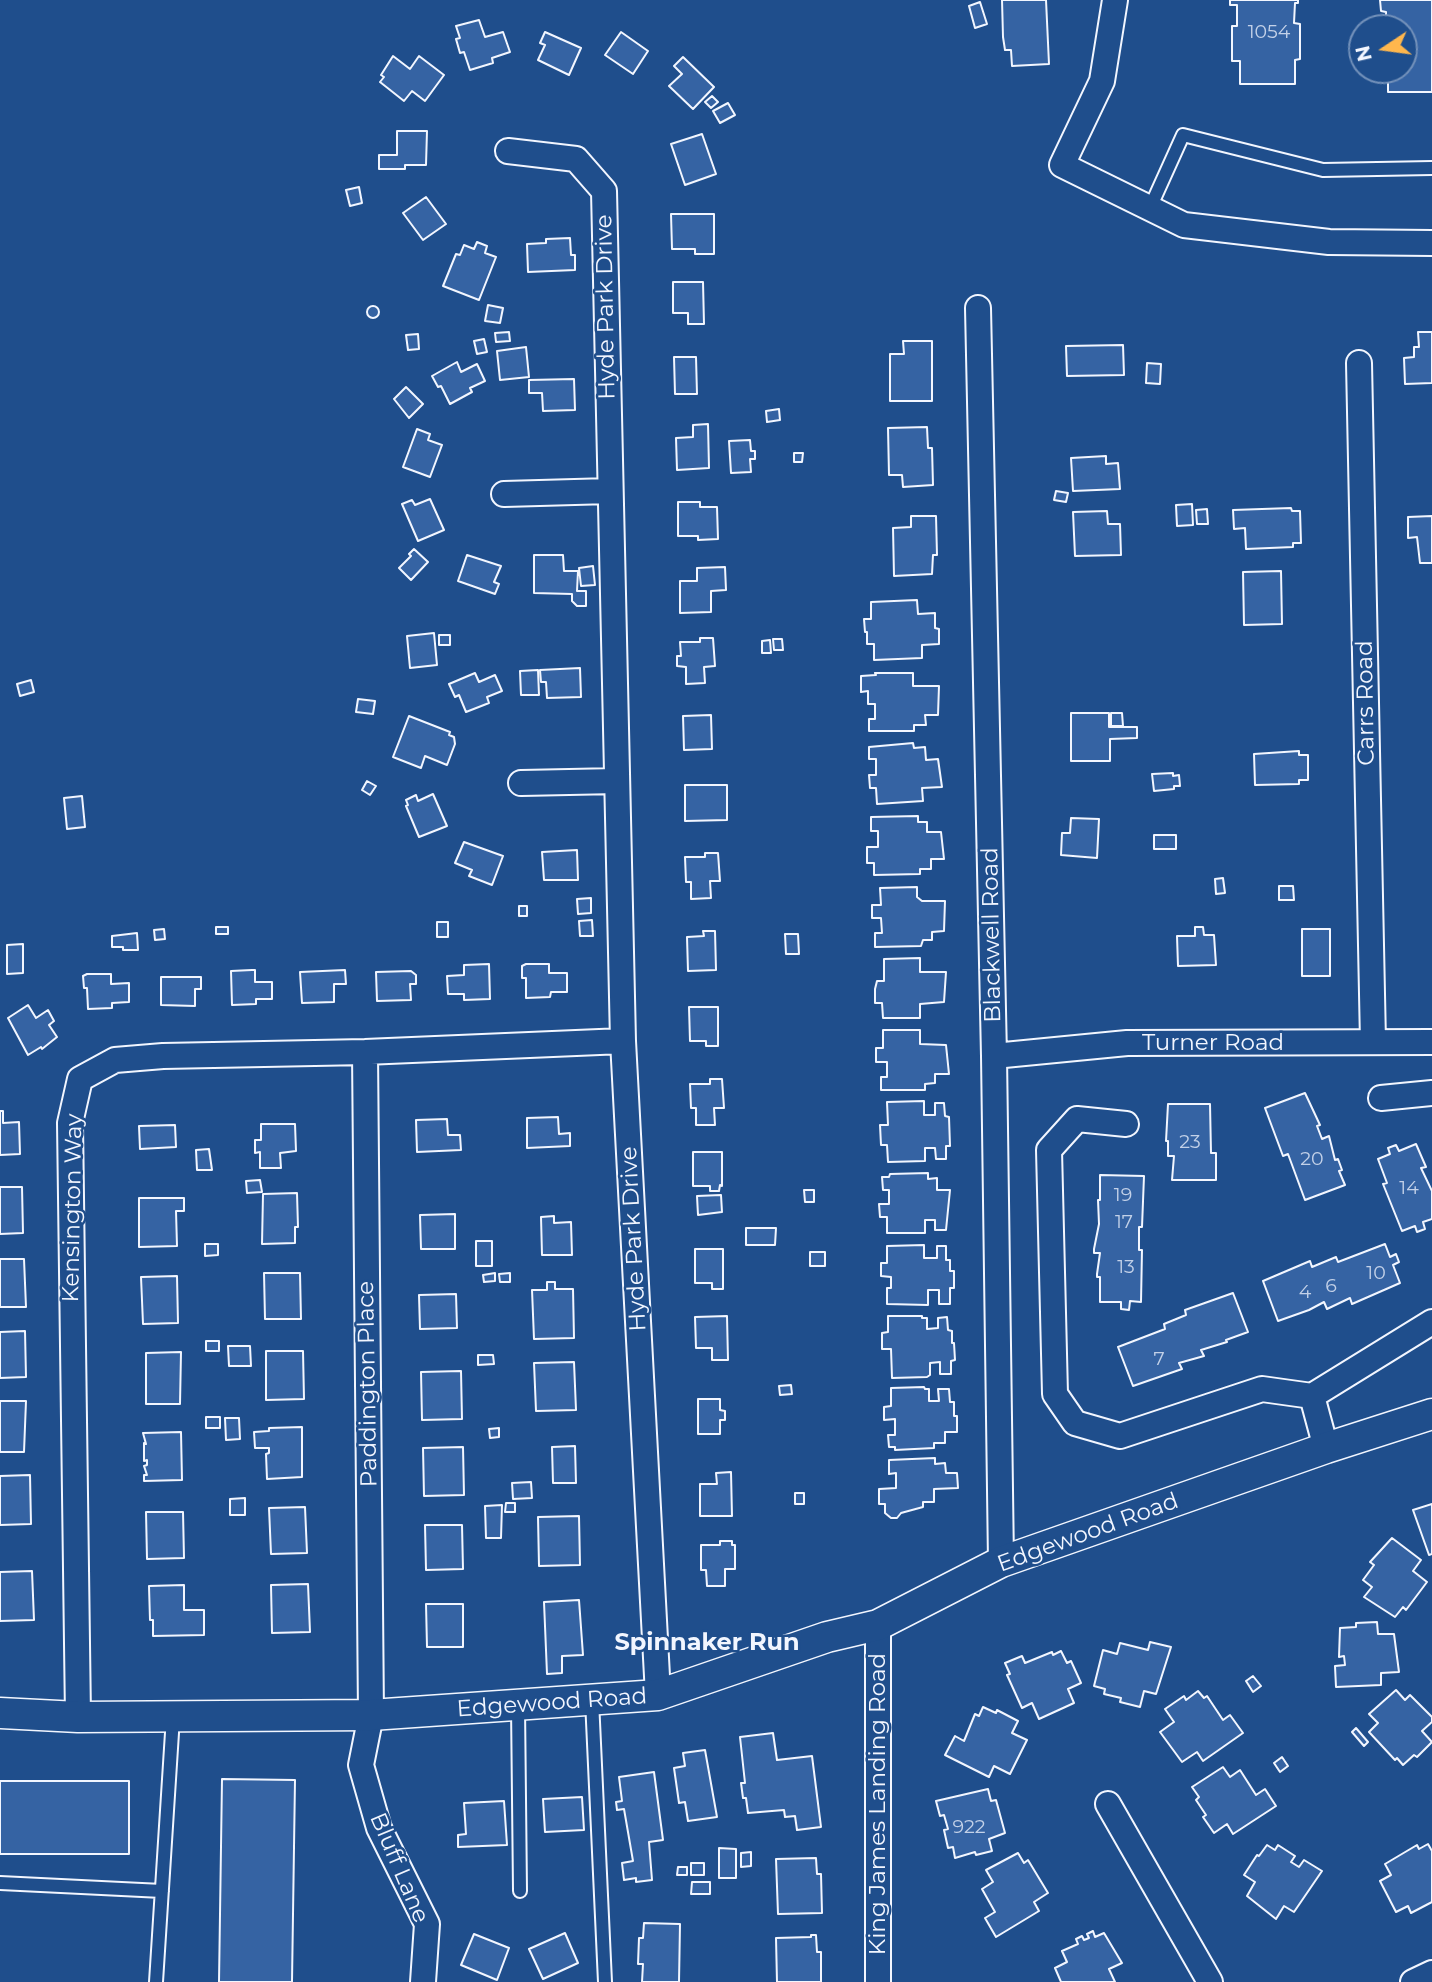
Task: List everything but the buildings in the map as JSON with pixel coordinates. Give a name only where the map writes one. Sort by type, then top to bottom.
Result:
[{"type":"street","points":[[1115,0],[1102,81],[1062,164],[1184,225],[1329,242],[1432,243]]},
{"type":"street","name":"Hyde Park Drive","points":[[508,151],[576,159],[604,191],[623,1041],[658,1695]]},
{"type":"street","name":"Blackwell Road","points":[[978,308],[995,1056],[1001,1562]]},
{"type":"street","name":"Carrs Road","points":[[1359,363],[1373,1042]]},
{"type":"street","points":[[504,494],[610,491]]},
{"type":"street","points":[[521,783],[617,781]]},
{"type":"street","name":"Kensington Way","points":[[78,1717],[70,1123],[80,1079],[115,1060],[163,1056],[365,1052],[623,1041]]},
{"type":"street","name":"Turner Road","points":[[995,1056],[1127,1043],[1432,1042]]},
{"type":"street","name":"Paddington Place","points":[[365,1052],[371,1716]]},
{"type":"street","points":[[1381,1098],[1432,1093]]},
{"type":"street","points":[[1126,1124],[1077,1119],[1049,1150],[1055,1394],[1075,1423],[1120,1436],[1262,1389],[1312,1396],[1432,1322]]},
{"type":"street","points":[[1312,1396],[1326,1448]]},
{"type":"street","name":"Edgewood Road","points":[[0,1713],[78,1717],[371,1716],[658,1695],[827,1637],[878,1625],[1001,1562],[1326,1448],[1432,1414]]},
{"type":"street","name":"King James Landing Road","points":[[878,1625],[878,1982]]},
{"type":"street","name":"Bluff Lane","points":[[371,1716],[361,1765],[379,1828],[427,1924],[423,1982]]},
{"type":"street","points":[[1108,1804],[1210,1982]]},
{"type":"street","points":[[1413,1982],[1432,1973]]},
{"type":"lane","points":[[1150,208],[1184,135],[1322,170],[1432,168]]},
{"type":"lane","points":[[592,1700],[605,1982]]},
{"type":"lane","points":[[518,1705],[520,1891]]},
{"type":"lane","points":[[156,1982],[173,1716]]},
{"type":"lane","points":[[0,1883],[162,1891]]},
{"type":"district","name":"Spinnaker Run","points":[[707,1643]]}]
